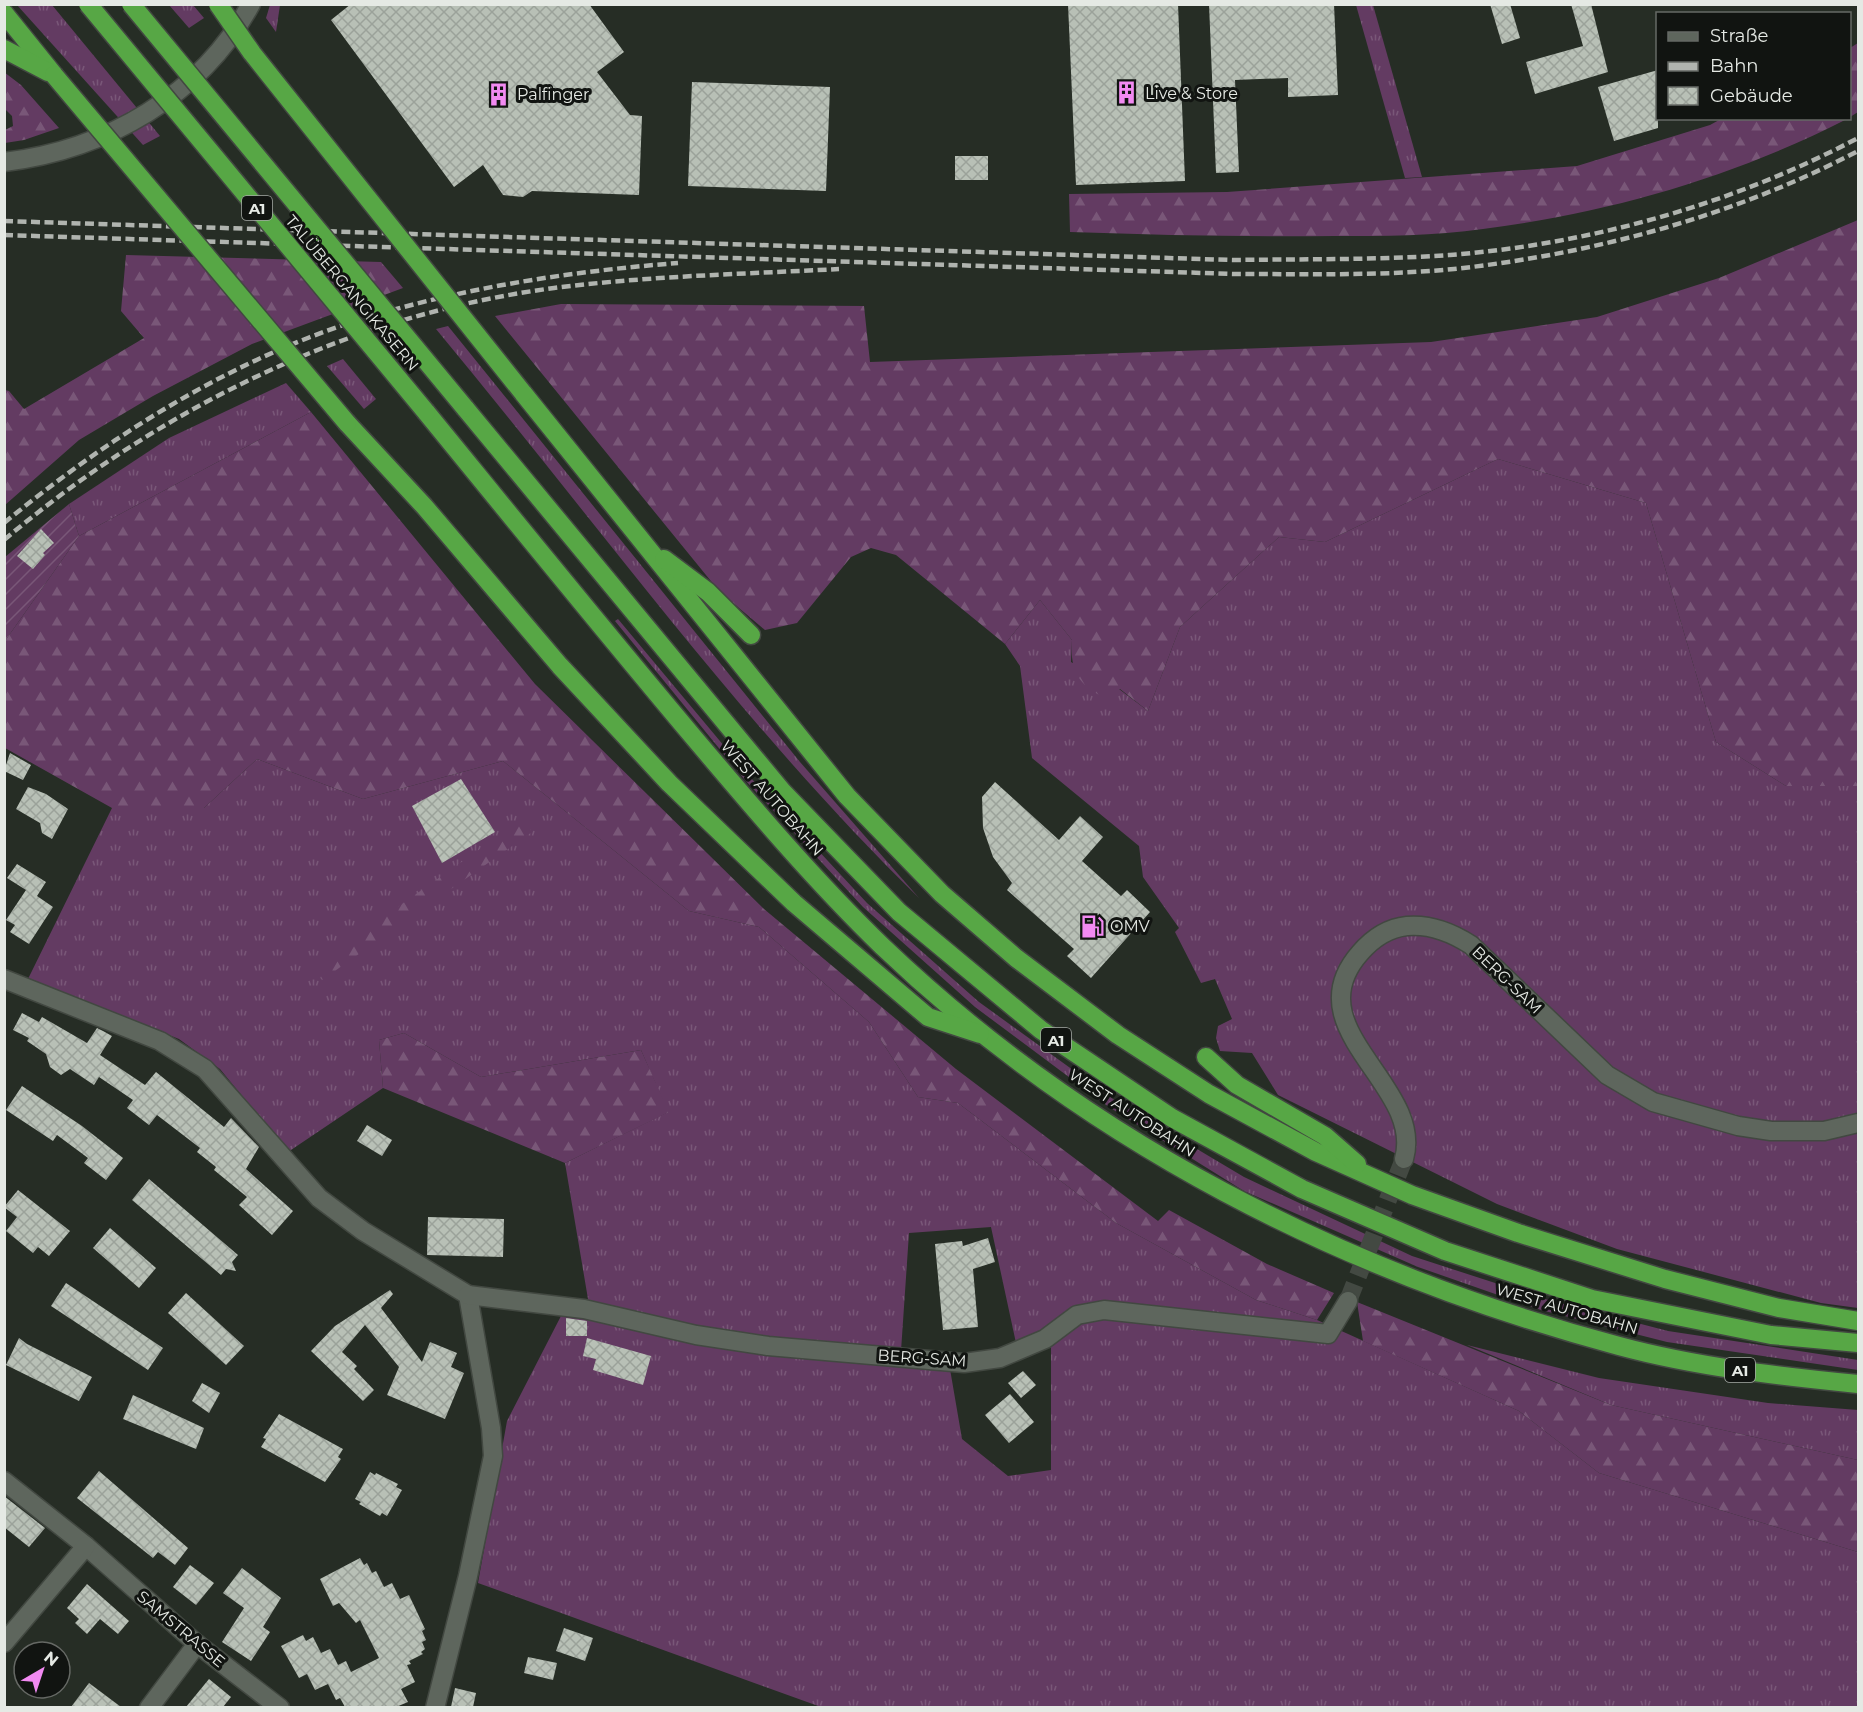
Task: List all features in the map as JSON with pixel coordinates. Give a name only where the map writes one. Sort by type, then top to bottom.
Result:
[{"type":"highway","name":"TALÜBERGANG KASERN","points":[[87,4],[426,412]]},
{"type":"highway","name":"TALÜBERGANG KASERN","points":[[131,4],[465,408]]},
{"type":"highway","points":[[218,4],[252,53],[645,544],[691,605],[847,796],[942,894],[1016,958],[1118,1035],[1209,1094],[1316,1152],[1412,1195],[1518,1233],[1665,1279],[1779,1308],[1858,1321]]},
{"type":"highway","points":[[4,13],[347,423],[424,506],[560,666],[669,783],[777,887],[928,1017],[987,1036]]},
{"type":"highway","points":[[4,49],[54,75]]},
{"type":"highway","name":"WEST AUTOBAHN","points":[[465,408],[782,791],[899,912],[1041,1030],[1172,1118],[1302,1189],[1445,1251],[1592,1299],[1771,1335],[1858,1343]]},
{"type":"highway","name":"WEST AUTOBAHN","points":[[426,412],[628,660],[802,865],[885,948],[987,1036],[1104,1122],[1209,1185],[1326,1244],[1459,1299],[1622,1347],[1758,1374],[1858,1384]]},
{"type":"highway","points":[[645,544],[708,592],[751,635]]},
{"type":"highway","points":[[1206,1057],[1237,1086],[1325,1136],[1370,1175]]},
{"type":"street","points":[[4,162],[87,144],[160,105],[194,80],[220,53],[251,4]]},
{"type":"street","name":"BERG-SAM","points":[[1404,1159],[1407,1131],[1401,1113],[1350,1034],[1342,1013],[1341,989],[1355,959],[1379,935],[1403,927],[1420,925],[1440,929],[1471,945],[1607,1075],[1653,1102],[1737,1126],[1771,1131],[1824,1131],[1858,1123]]},
{"type":"street","points":[[4,979],[160,1041],[205,1069],[319,1198],[363,1231],[468,1295],[491,1428],[493,1456],[468,1576],[435,1707]]},
{"type":"street","name":"BERG-SAM","points":[[468,1295],[584,1309],[696,1335],[768,1346],[964,1363],[1000,1358],[1045,1339],[1077,1315],[1104,1310],[1328,1334],[1348,1301]]},
{"type":"street","name":"SAMSTRASSE","points":[[4,1481],[86,1546],[196,1644],[280,1707]]},
{"type":"street","points":[[4,1643],[86,1546]]},
{"type":"street","points":[[149,1707],[196,1644]]},
{"type":"green space","points":[[17,5],[52,5],[160,136],[143,145]]},
{"type":"green space","points":[[169,5],[193,5],[204,18],[189,28]]},
{"type":"green space","points":[[270,5],[280,5],[276,32],[266,18]]},
{"type":"green space","points":[[1356,5],[1373,5],[1422,177],[1405,178]]},
{"type":"green space","points":[[1858,43],[1858,112],[1851,116],[1851,47]]},
{"type":"green space","points":[[4,72],[21,85],[59,128],[24,140],[5,143],[5,130],[13,126],[12,116],[5,109]]},
{"type":"green space","points":[[1719,120],[1845,120],[1760,158],[1670,190],[1577,213],[1483,229],[1371,236],[1235,236],[1070,232],[1069,194],[1227,192],[1577,166],[1710,125]]},
{"type":"green space","points":[[1858,220],[1858,786],[1786,786],[1716,742],[1646,503],[1498,459],[1325,542],[1279,537],[1180,627],[1148,711],[1120,689],[1103,697],[1081,681],[1072,660],[1072,640],[1040,600],[1005,644],[896,555],[871,548],[851,557],[797,623],[765,630],[719,591],[495,316],[561,304],[864,306],[870,362],[1431,342],[1597,317],[1719,278]]},
{"type":"green space","points":[[126,255],[381,262],[403,288],[252,344],[153,396],[79,440],[5,505],[5,390],[9,391],[24,409],[144,338],[121,311]]},
{"type":"green space","points":[[448,326],[800,762],[919,898],[791,763],[670,620],[436,329]]},
{"type":"green space","points":[[343,359],[376,399],[364,409],[327,366]]},
{"type":"green space","points":[[286,383],[311,412],[79,536],[69,504],[169,438]]},
{"type":"green space","points":[[311,412],[535,684],[764,909],[956,1069],[1158,1221],[1169,1210],[1267,1264],[1334,1293],[1317,1320],[1256,1300],[1116,1223],[958,1103],[918,1097],[869,1022],[759,927],[689,911],[503,761],[363,799],[257,759],[204,808],[112,808],[5,748],[5,641],[79,536]]},
{"type":"green space","points":[[1498,459],[1646,503],[1716,742],[1786,786],[1858,786],[1858,1308],[1821,1303],[1617,1249],[1497,1204],[1278,1095],[1252,1053],[1220,1051],[1216,1038],[1218,1026],[1232,1019],[1215,979],[1201,983],[1175,932],[1179,928],[1143,877],[1139,846],[1032,758],[1020,666],[1005,644],[1040,600],[1072,640],[1071,662],[1119,689],[1148,711],[1180,627],[1279,537],[1325,542]]},
{"type":"green space","points":[[69,504],[79,536],[5,641],[5,557]]},
{"type":"green space","points":[[618,619],[750,777],[867,903],[979,1002],[1113,1099],[1244,1177],[1412,1256],[1541,1298],[1668,1331],[1858,1360],[1858,1370],[1667,1342],[1541,1310],[1418,1267],[1244,1191],[1109,1107],[975,1007],[863,907],[745,780],[615,621]]},
{"type":"green space","points":[[257,759],[363,799],[503,761],[689,911],[759,927],[869,1022],[918,1097],[958,1103],[1116,1223],[1256,1300],[1317,1320],[1519,1411],[1599,1473],[1858,1552],[1858,1707],[821,1707],[478,1583],[507,1421],[561,1316],[588,1299],[565,1163],[668,1112],[641,1050],[481,1077],[404,1033],[379,1040],[383,1088],[288,1152],[220,1069],[179,1039],[28,979],[112,808],[204,808]],"holes":[[[991,1227],[1016,1343],[1051,1344],[1051,1470],[1008,1476],[962,1439],[950,1369],[901,1351],[909,1233]]]},
{"type":"green space","points":[[523,819],[532,832],[322,980],[312,967]]},
{"type":"green space","points":[[404,1033],[481,1077],[641,1050],[669,1112],[565,1163],[383,1088],[379,1040]]},
{"type":"green space","points":[[1357,1302],[1611,1405],[1858,1460],[1858,1552],[1599,1473],[1519,1411],[1363,1341]]},
{"type":"green space","points":[[1467,1345],[1599,1378],[1768,1403],[1858,1410],[1858,1460],[1611,1405]]},
{"type":"building","name":"Palfinger","points":[[351,4],[589,4],[624,52],[597,72],[630,115],[642,116],[639,195],[532,191],[523,197],[503,195],[483,165],[454,187],[331,20]]},
{"type":"building","name":"Live & Store","points":[[1068,4],[1178,4],[1185,181],[1076,185]]},
{"type":"building","points":[[1209,4],[1334,4],[1338,95],[1288,97],[1288,78],[1235,80],[1239,172],[1216,173]]},
{"type":"building","points":[[1490,4],[1510,4],[1520,38],[1502,44]]},
{"type":"building","points":[[1571,4],[1591,4],[1608,72],[1535,94],[1526,62],[1583,46]]},
{"type":"building","points":[[1656,71],[1658,128],[1614,141],[1598,87]]},
{"type":"building","points":[[692,82],[830,87],[826,191],[688,186]]},
{"type":"building","points":[[955,156],[988,156],[988,180],[955,180]]},
{"type":"building","points":[[41,529],[54,543],[43,553],[45,555],[33,569],[17,556]]},
{"type":"building","points":[[10,753],[31,765],[23,780],[4,771]]},
{"type":"building","points":[[461,779],[495,832],[442,863],[412,806]]},
{"type":"building","points":[[995,782],[1059,840],[1080,816],[1103,837],[1082,861],[1121,896],[1127,890],[1150,912],[1091,978],[1067,956],[1074,949],[1007,890],[1012,883],[993,857],[983,828],[982,797]]},
{"type":"building","points":[[28,787],[46,794],[68,809],[52,839],[42,833],[40,823],[16,809]]},
{"type":"building","points":[[17,864],[46,882],[37,896],[53,907],[29,944],[10,932],[15,925],[6,920],[26,890],[7,878]]},
{"type":"building","points":[[22,1013],[39,1022],[42,1017],[87,1043],[97,1028],[103,1031],[112,1036],[100,1055],[145,1085],[156,1072],[224,1127],[231,1118],[259,1147],[246,1169],[293,1211],[272,1235],[239,1205],[247,1197],[214,1170],[216,1167],[197,1152],[200,1148],[157,1115],[149,1125],[127,1108],[133,1100],[99,1077],[94,1085],[70,1069],[61,1075],[50,1067],[46,1054],[27,1041],[29,1038],[13,1030]]},
{"type":"building","points":[[22,1086],[82,1126],[123,1158],[106,1180],[84,1163],[88,1158],[57,1135],[53,1141],[6,1110]]},
{"type":"building","points":[[367,1125],[392,1140],[382,1156],[357,1141]]},
{"type":"building","points":[[149,1179],[238,1255],[232,1262],[236,1271],[226,1269],[221,1275],[132,1200]]},
{"type":"building","points":[[18,1190],[70,1231],[49,1256],[38,1247],[33,1253],[6,1231],[17,1217],[4,1207]]},
{"type":"building","points":[[428,1217],[504,1219],[503,1257],[427,1255]]},
{"type":"building","points":[[110,1228],[156,1268],[139,1288],[93,1248]]},
{"type":"building","points":[[988,1238],[995,1262],[973,1269],[978,1327],[943,1330],[935,1244],[962,1241],[963,1246]]},
{"type":"building","points":[[66,1283],[163,1348],[148,1370],[51,1306]]},
{"type":"building","points":[[390,1290],[393,1294],[381,1308],[422,1362],[430,1342],[457,1353],[451,1367],[464,1373],[445,1419],[387,1395],[399,1367],[365,1325],[342,1352],[357,1366],[354,1369],[374,1390],[363,1401],[311,1351],[335,1326]]},
{"type":"building","points":[[186,1293],[244,1346],[226,1365],[168,1313]]},
{"type":"building","points":[[566,1318],[587,1321],[587,1336],[566,1336]]},
{"type":"building","points":[[19,1338],[92,1377],[79,1401],[6,1365]]},
{"type":"building","points":[[587,1338],[651,1356],[643,1385],[593,1370],[596,1359],[583,1356]]},
{"type":"building","points":[[1023,1371],[1036,1385],[1021,1398],[1008,1383]]},
{"type":"building","points":[[202,1383],[220,1393],[209,1413],[192,1401]]},
{"type":"building","points":[[1010,1394],[1034,1422],[1009,1443],[985,1415]]},
{"type":"building","points":[[133,1395],[204,1428],[196,1449],[123,1419]]},
{"type":"building","points":[[279,1414],[343,1449],[338,1457],[341,1459],[325,1482],[261,1447],[266,1439],[263,1438]]},
{"type":"building","points":[[99,1471],[188,1548],[175,1565],[158,1552],[153,1558],[77,1498]]},
{"type":"building","points":[[370,1472],[398,1484],[396,1487],[402,1490],[387,1516],[382,1513],[380,1516],[359,1504],[361,1502],[355,1499]]},
{"type":"building","points":[[4,1496],[45,1528],[29,1547],[4,1527]]},
{"type":"building","points":[[360,1558],[364,1565],[367,1563],[372,1573],[376,1571],[384,1587],[392,1583],[400,1599],[409,1595],[425,1629],[422,1631],[426,1640],[422,1642],[425,1649],[421,1652],[423,1654],[409,1661],[411,1664],[407,1665],[415,1682],[401,1689],[408,1702],[396,1707],[345,1707],[340,1698],[336,1700],[328,1684],[315,1690],[307,1674],[299,1678],[281,1646],[303,1635],[306,1641],[313,1637],[321,1653],[330,1649],[338,1665],[346,1661],[351,1672],[379,1658],[360,1620],[356,1623],[339,1603],[333,1606],[320,1579]]},
{"type":"building","points":[[190,1565],[214,1583],[196,1605],[173,1587]]},
{"type":"building","points":[[242,1568],[281,1598],[263,1627],[270,1632],[251,1661],[222,1642],[244,1608],[223,1593]]},
{"type":"building","points":[[87,1584],[129,1621],[118,1634],[100,1619],[87,1634],[75,1623],[79,1619],[67,1608]]},
{"type":"building","points":[[564,1628],[593,1638],[585,1661],[556,1651]]},
{"type":"building","points":[[528,1657],[557,1663],[553,1680],[524,1673]]},
{"type":"building","points":[[209,1679],[231,1697],[223,1707],[186,1707]]},
{"type":"building","points":[[89,1683],[121,1707],[71,1707]]},
{"type":"building","points":[[455,1688],[476,1693],[473,1707],[451,1707]]},
{"type":"tunnel","points":[[1348,1301],[1404,1159]]},
{"type":"railway","points":[[4,221],[1232,260],[1423,257],[1503,250],[1608,231],[1660,217],[1761,183],[1858,138]]},
{"type":"railway","points":[[4,235],[1235,274],[1399,273],[1506,262],[1558,253],[1662,229],[1762,195],[1858,151]]},
{"type":"railway","points":[[4,523],[89,458],[179,400],[275,352],[324,332],[412,305],[487,288],[601,270],[678,263]]},
{"type":"railway","points":[[4,540],[64,492],[127,449],[193,409],[261,375],[331,345],[403,320],[478,301],[554,288],[660,278],[839,269]]},
{"type":"place","name":"Live & Store","points":[[1127,93]]},
{"type":"place","name":"Palfinger","points":[[499,94]]},
{"type":"place","name":"OMV","points":[[1092,926]]}]
